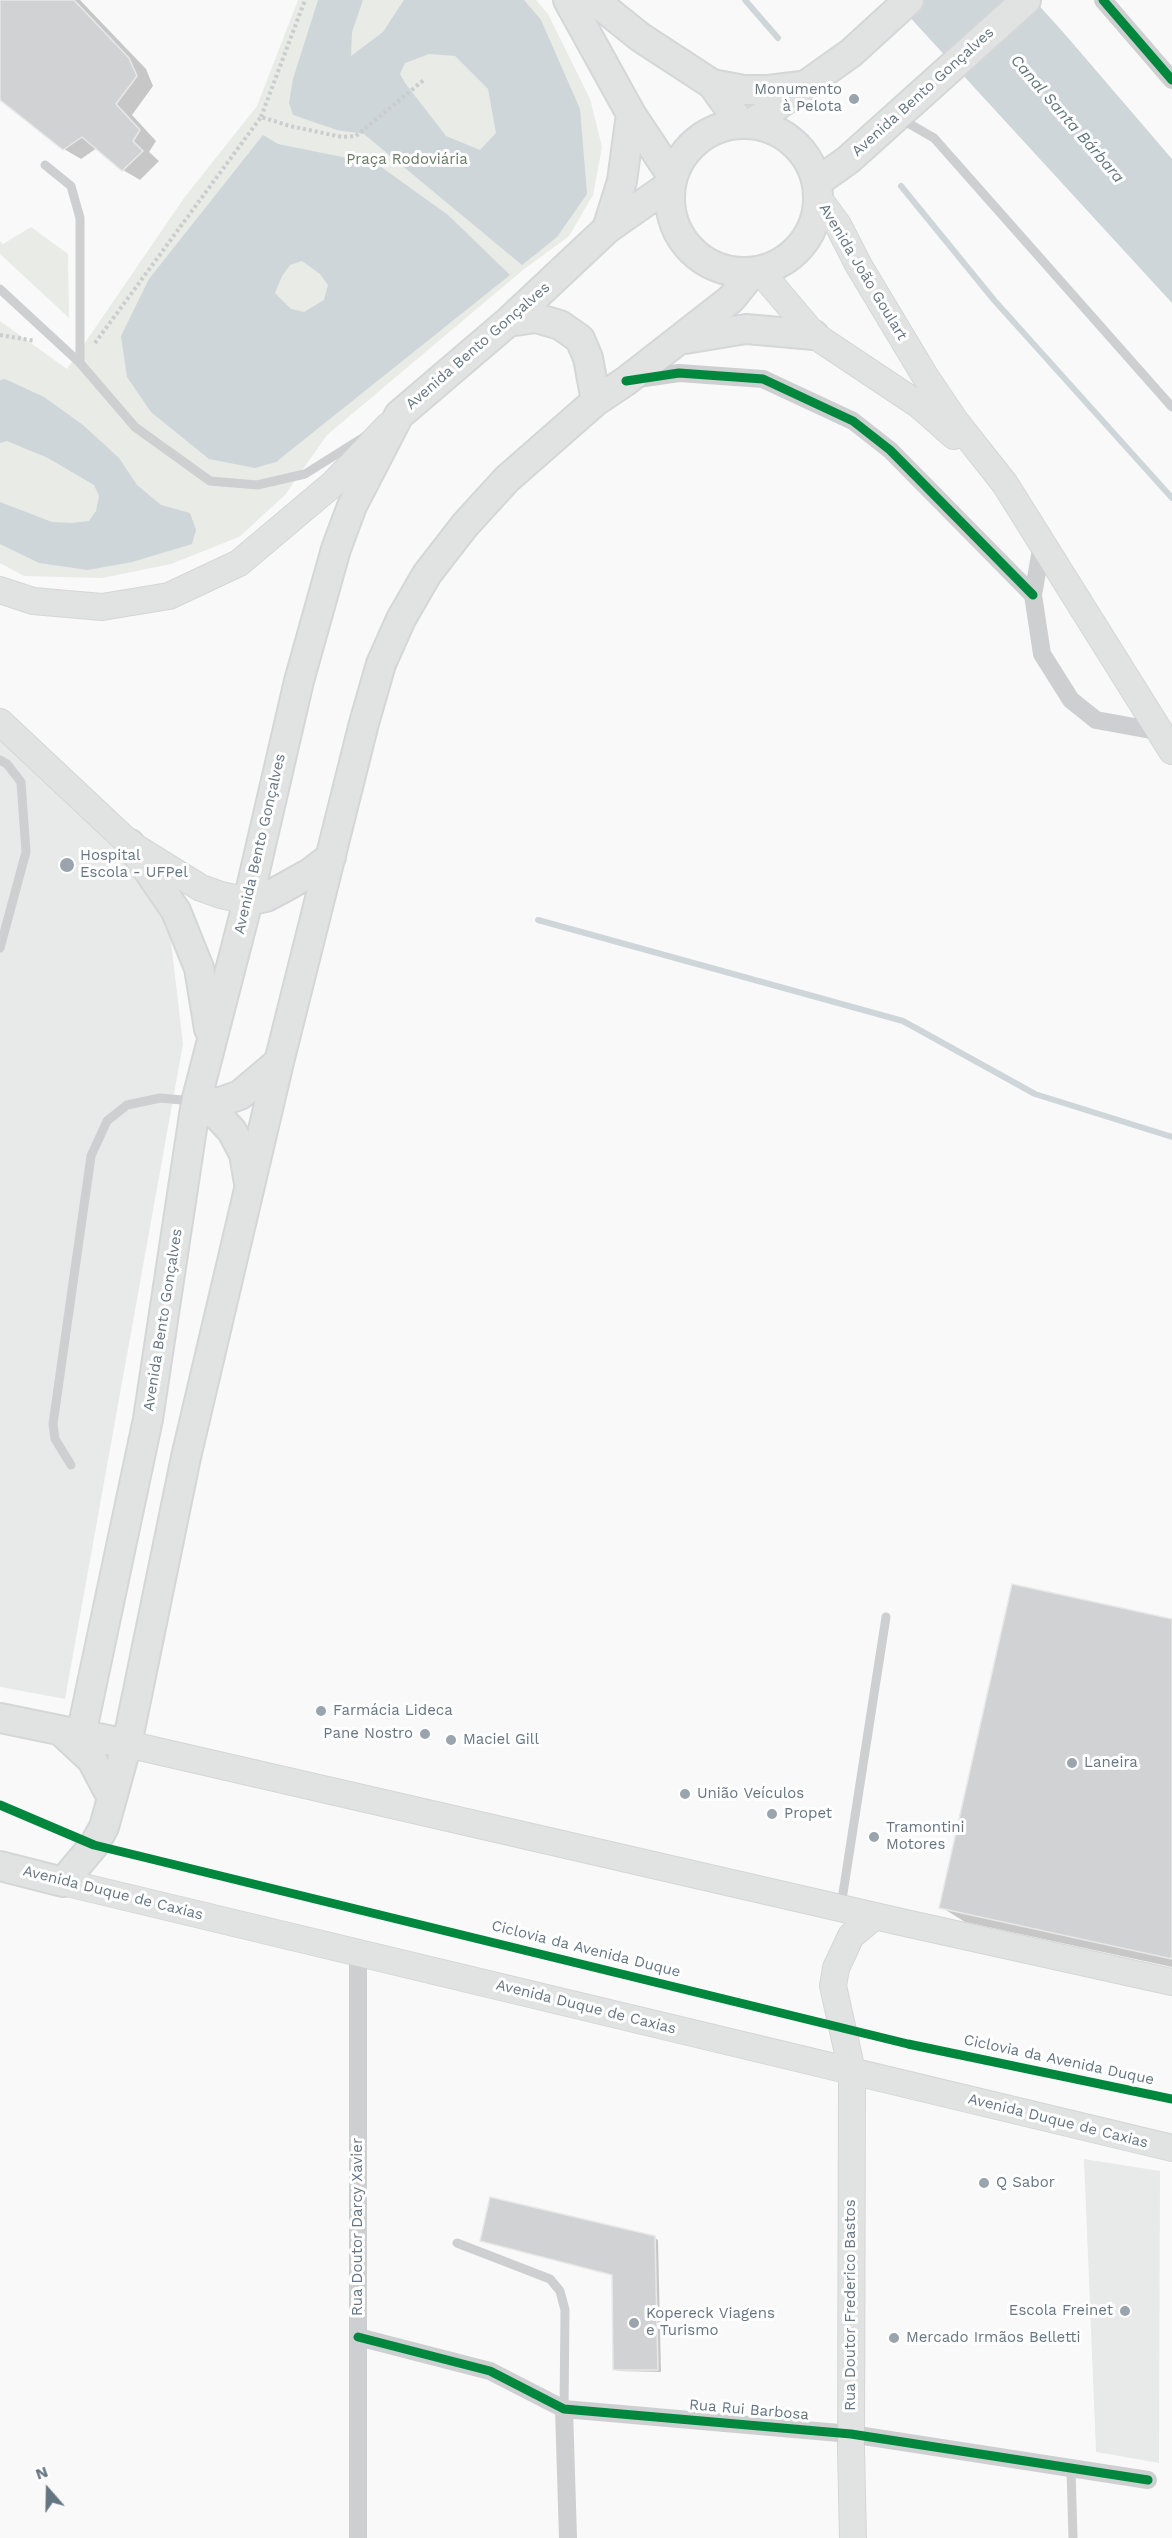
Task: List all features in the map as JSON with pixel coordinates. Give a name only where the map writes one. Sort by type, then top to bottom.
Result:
[{"type":"main road","points":[[568,0],[631,114],[671,180],[670,212],[680,238],[699,259],[725,270],[756,272],[783,262],[802,245],[815,224],[818,190]]},
{"type":"main road","points":[[594,0],[640,37],[712,84],[745,123]]},
{"type":"main road","name":"Avenida Bento Gonçalves","points":[[71,1732],[148,1419],[196,1102],[248,900],[299,681],[336,549],[352,506],[399,415],[508,322],[607,229],[671,180],[682,155],[698,139],[718,128],[745,123],[806,85],[851,53],[909,0]]},
{"type":"main road","name":"Avenida Bento Gonçalves","points":[[818,190],[848,160],[1026,0]]},
{"type":"main road","points":[[712,84],[744,90],[768,90],[806,85]]},
{"type":"main road","points":[[607,229],[622,181],[631,114]]},
{"type":"main road","name":"Avenida João Goulart","points":[[745,123],[781,133],[804,153],[818,190],[859,266],[932,385],[956,422],[1005,484],[1167,742]]},
{"type":"main road","points":[[63,1882],[94,1845],[104,1827],[112,1798],[126,1744],[186,1457],[279,1062],[381,664],[401,619],[427,574],[465,525],[507,479],[597,400],[626,381],[731,299],[756,272]]},
{"type":"main road","name":"Avenida João Goulart","points":[[756,272],[814,334],[919,405],[1005,484]]},
{"type":"main road","points":[[508,322],[536,318],[560,325],[580,339],[588,358],[597,400]]},
{"type":"main road","points":[[677,342],[704,334],[746,329],[814,334]]},
{"type":"main road","points":[[0,590],[33,602],[102,607],[169,596],[239,563],[334,483],[399,415]]},
{"type":"main road","points":[[0,722],[130,844],[201,888],[221,895],[248,900],[266,897],[310,873],[331,857]]},
{"type":"main road","points":[[130,844],[176,911],[199,968],[211,1037]]},
{"type":"main road","points":[[196,1102],[220,1101],[240,1095],[279,1062]]},
{"type":"main road","points":[[196,1102],[219,1117],[232,1131],[244,1154],[250,1188]]},
{"type":"main road","points":[[0,1718],[126,1744],[1172,1982]]},
{"type":"main road","points":[[71,1732],[92,1760],[112,1798]]},
{"type":"main road","name":"Avenida Duque de Caxias","points":[[0,1866],[1172,2148]]},
{"type":"main road","name":"Rua Doutor Frederico Bastos","points":[[853,2538],[852,2072],[833,1986],[836,1968],[851,1936],[875,1916]]},
{"type":"street","points":[[1103,0],[1172,80]]},
{"type":"street","points":[[626,381],[679,373],[763,379],[853,421],[890,450],[1033,595]]},
{"type":"street","points":[[1041,544],[1033,595],[1042,654],[1071,700],[1096,720],[1167,742]]},
{"type":"street","name":"Rua Doutor Darcy Xavier","points":[[358,1952],[358,2538]]},
{"type":"street","name":"Rua Rui Barbosa","points":[[358,2337],[490,2371],[564,2409],[851,2434],[1148,2480]]},
{"type":"street","points":[[564,2409],[568,2538]]},
{"type":"lane","points":[[902,111],[934,138],[1172,407]]},
{"type":"lane","points":[[45,165],[71,186],[80,218],[80,363]]},
{"type":"lane","points":[[0,289],[80,363],[135,427],[210,481],[257,484],[305,474],[399,415]]},
{"type":"lane","points":[[0,760],[8,764],[21,782],[26,852],[0,948]]},
{"type":"lane","points":[[72,1465],[55,1439],[53,1424],[91,1156],[106,1121],[127,1105],[160,1098],[196,1102]]},
{"type":"lane","points":[[841,1908],[886,1617]]},
{"type":"lane","points":[[457,2243],[550,2280],[560,2291],[565,2310],[564,2409]]},
{"type":"lane","points":[[1071,2469],[1073,2538]]},
{"type":"path","points":[[80,363],[261,117],[305,0]]},
{"type":"path","points":[[261,117],[342,137],[356,136],[425,79]]},
{"type":"path","points":[[0,335],[60,345]]},
{"type":"shaded area","points":[[0,729],[121,846],[159,904],[170,933],[183,1044],[65,1699],[0,1687]]},
{"type":"shaded area","name":"Escola Freinet","points":[[1084,2159],[1160,2171],[1159,2463],[1096,2452]]},
{"type":"green space","name":"Praça Rodoviária","points":[[298,0],[536,0],[548,14],[590,99],[602,147],[593,195],[569,236],[523,270],[327,435],[285,495],[239,537],[171,564],[102,578],[24,576],[0,563],[0,321],[67,369],[184,198],[257,106]]},
{"type":"green space","points":[[31,227],[68,254],[69,318],[0,254],[0,241],[3,244]]},
{"type":"water","points":[[318,0],[363,0],[352,32],[351,56],[383,32],[404,0],[524,0],[541,20],[580,109],[587,194],[557,237],[522,265],[364,134],[337,130],[293,115],[289,103],[293,79]],"holes":[[[429,54],[455,56],[488,89],[496,133],[480,150],[446,136],[400,74],[405,63]]]},
{"type":"water","name":"Canal Santa Bárbara","points":[[894,0],[1034,0],[1172,159],[1172,303]]},
{"type":"water","points":[[263,135],[278,144],[377,164],[448,215],[510,275],[276,462],[255,468],[209,459],[151,412],[127,377],[121,336],[149,279]],"holes":[[[302,261],[320,274],[328,285],[324,300],[304,312],[291,309],[275,293],[282,276],[290,265]]]},
{"type":"water","points":[[5,379],[44,397],[83,425],[119,458],[137,485],[161,505],[190,513],[196,530],[192,544],[132,562],[88,570],[39,563],[0,544],[0,502],[52,522],[72,523],[89,521],[96,511],[99,496],[94,485],[48,458],[7,441],[0,443],[0,380]]},
{"type":"building","points":[[0,0],[74,0],[129,58],[137,76],[116,104],[140,130],[133,141],[143,151],[122,171],[82,137],[63,150],[0,100]]},
{"type":"building","name":"Laneira","points":[[1012,1584],[1172,1619],[1172,1959],[939,1908]]},
{"type":"building","name":"Kopereck Viagens e Turismo","points":[[490,2197],[655,2236],[658,2370],[613,2370],[612,2275],[480,2241]]},
{"type":"waterway","points":[[745,0],[778,38]]},
{"type":"waterway","points":[[901,186],[994,300],[1172,498]]},
{"type":"waterway","points":[[538,920],[903,1021],[1035,1094],[1172,1137]]},
{"type":"cycle path","points":[[1103,0],[1172,80]]},
{"type":"cycle path","points":[[626,381],[679,373],[763,379],[853,421],[890,450],[1033,595]]},
{"type":"cycle path","name":"Ciclovia da Avenida Duque","points":[[0,1805],[94,1845],[908,2044],[1172,2099]]},
{"type":"cycle path","points":[[358,2337],[490,2371],[564,2409],[851,2434],[1148,2480]]},
{"type":"place","name":"Monumento à Pelota","points":[[854,99]]},
{"type":"place","name":"Hospital Escola - UFPel","points":[[67,865]]},
{"type":"place","name":"Farmácia Lideca","points":[[321,1711]]},
{"type":"place","name":"Pane Nostro","points":[[425,1734]]},
{"type":"place","name":"Maciel Gill","points":[[451,1740]]},
{"type":"place","name":"Laneira","points":[[1072,1763]]},
{"type":"place","name":"União Veículos","points":[[685,1794]]},
{"type":"place","name":"Propet","points":[[772,1814]]},
{"type":"place","name":"Tramontini Motores","points":[[874,1837]]},
{"type":"place","name":"Q Sabor","points":[[984,2183]]},
{"type":"place","name":"Escola Freinet","points":[[1125,2311]]},
{"type":"place","name":"Kopereck Viagens e Turismo","points":[[634,2323]]},
{"type":"place","name":"Mercado Irmãos Belletti","points":[[894,2338]]}]
